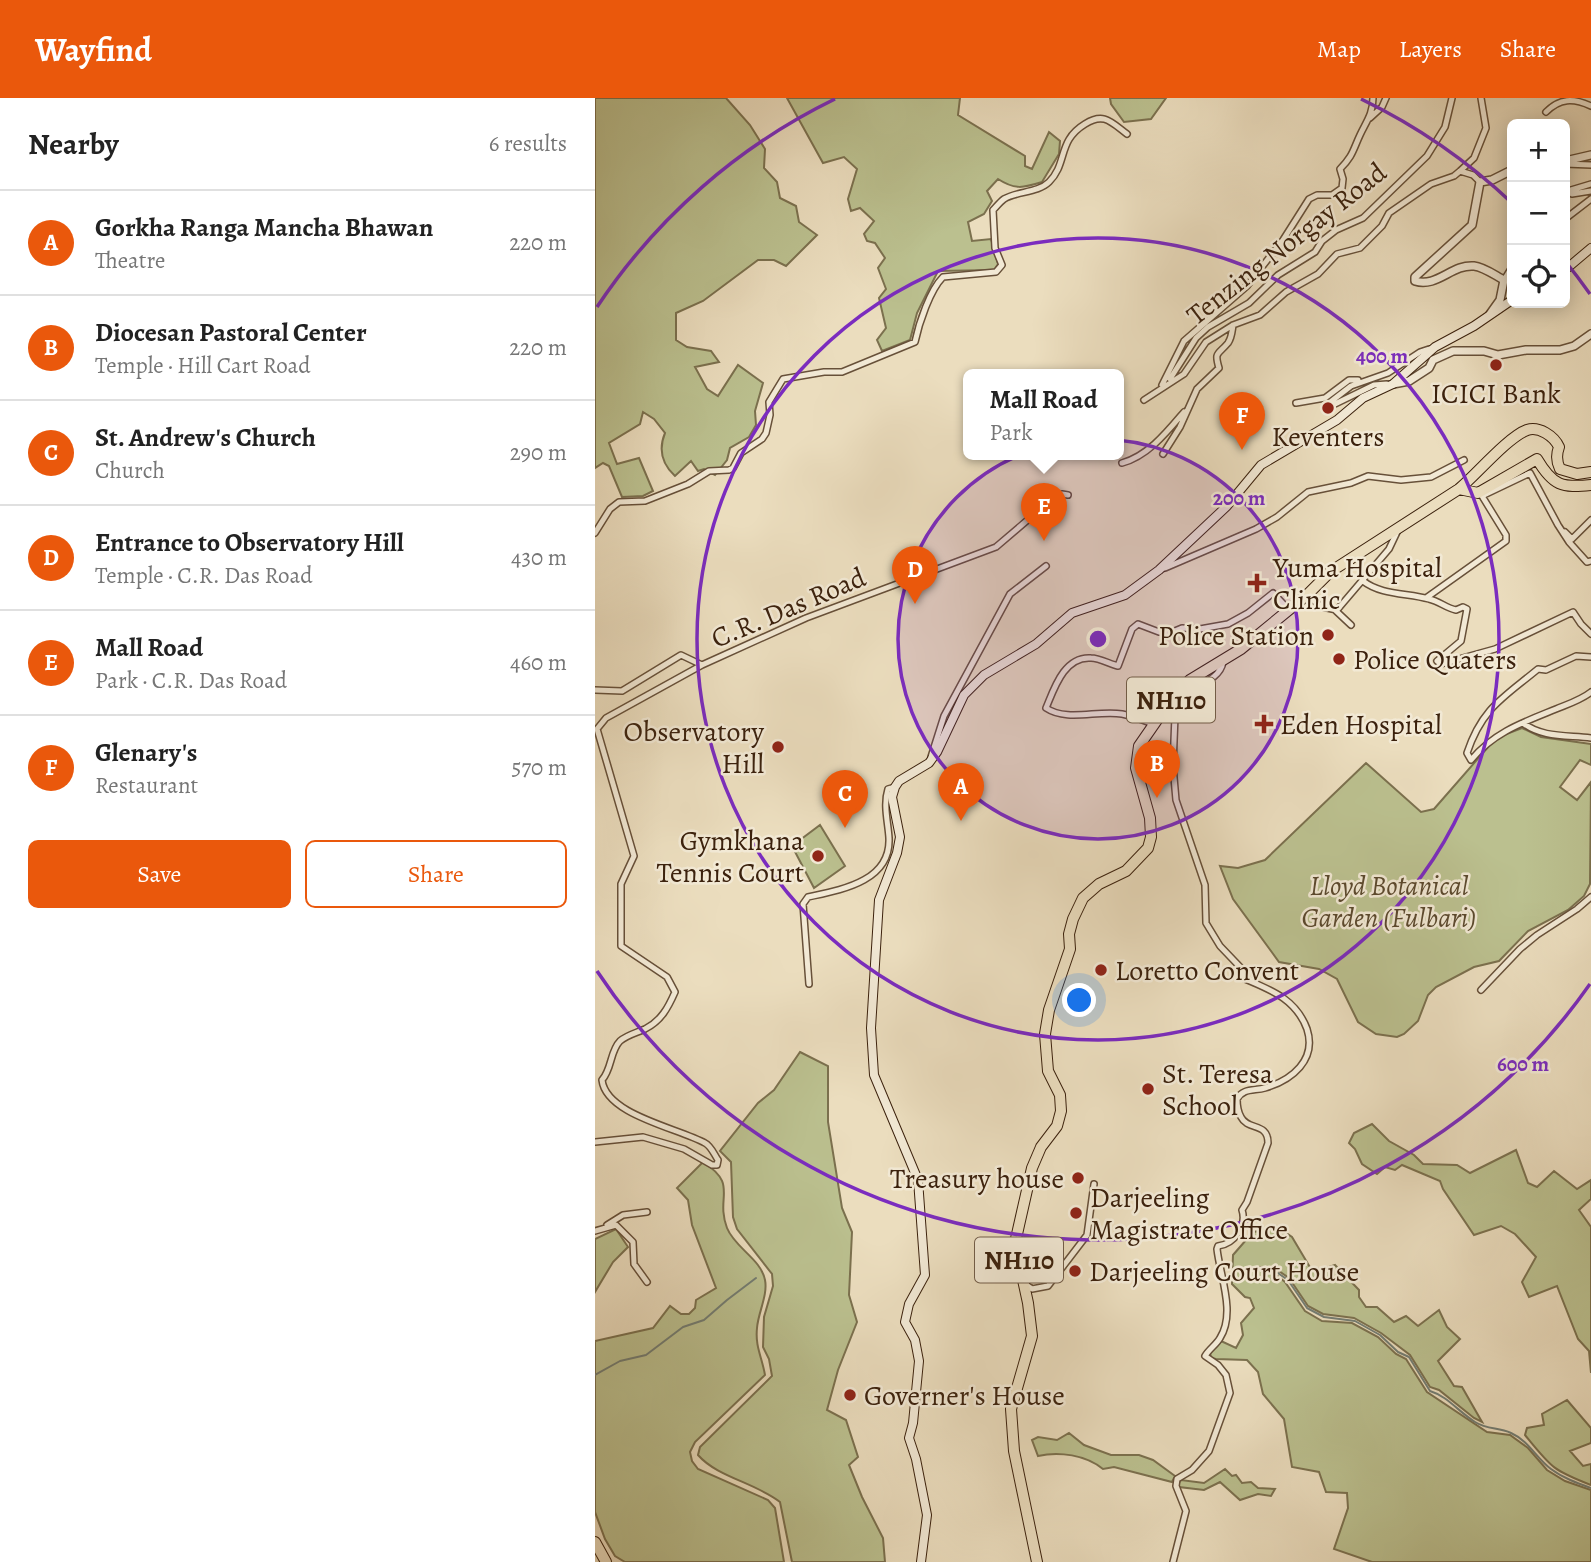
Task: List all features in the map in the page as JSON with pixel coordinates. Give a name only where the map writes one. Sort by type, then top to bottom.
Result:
[{"type":"highway","points":[[1458,490],[1514,438],[1533,429],[1540,430],[1556,441],[1559,447],[1557,463],[1560,469],[1577,474],[1591,472]]},
{"type":"highway","points":[[1458,490],[1480,494],[1537,460],[1558,484],[1569,487],[1591,485]]},
{"type":"highway","name":"NH110","points":[[1037,1562],[1014,1451],[1011,1409],[1032,1336],[1015,1243],[1032,1168],[1041,1147],[1057,1126],[1061,1111],[1060,1096],[1048,1071],[1045,1034],[1049,1010],[1070,949],[1069,934],[1073,919],[1083,898],[1099,884],[1126,871],[1148,848],[1151,837],[1150,818],[1136,761],[1141,741],[1184,684],[1241,649],[1307,595],[1330,572],[1458,490]]},
{"type":"highway","points":[[595,1542],[606,1562]]},
{"type":"main road","points":[[1570,266],[1591,248]]},
{"type":"main road","points":[[921,1562],[926,1515],[916,1459],[909,1438],[919,1361],[915,1340],[905,1322],[909,1304],[925,1275],[918,1181],[874,1075],[871,1028],[879,900],[897,853],[900,837],[892,797],[895,787],[899,781],[929,764],[964,695],[984,675],[1037,644],[1072,613],[1125,594],[1159,570],[1227,506],[1261,466],[1337,420],[1363,398],[1393,384],[1434,347],[1507,303]]},
{"type":"street","points":[[1370,118],[1373,98]]},
{"type":"street","points":[[1158,391],[1184,341],[1247,286],[1279,246],[1309,199],[1317,195],[1332,195],[1342,188],[1341,169],[1353,156],[1361,132],[1370,118],[1382,107],[1386,98]]},
{"type":"street","name":"Tenzing Norgay Road","points":[[1168,382],[1196,338],[1208,327],[1249,303],[1278,275],[1315,252],[1322,241],[1336,230],[1363,218],[1427,156],[1445,127],[1452,98]]},
{"type":"street","points":[[1144,400],[1184,374],[1206,342],[1233,325],[1259,315],[1286,292],[1318,274],[1337,254],[1360,248],[1382,226],[1389,213],[1431,184],[1454,176],[1473,158],[1486,128],[1481,98]]},
{"type":"street","points":[[1546,112],[1557,101],[1578,99],[1591,106]]},
{"type":"street","points":[[595,533],[610,509],[619,502],[645,500],[688,484],[709,471],[733,468],[741,453],[762,439],[766,433],[770,415],[769,402],[783,379],[824,372],[842,372],[915,342],[923,313],[937,283],[943,277],[996,272],[1002,265],[995,248],[993,210],[1003,200],[1048,184],[1058,170],[1067,139],[1091,120],[1099,117],[1109,120],[1127,134]]},
{"type":"street","points":[[1570,161],[1591,155]]},
{"type":"street","points":[[1570,163],[1591,165]]},
{"type":"street","points":[[1460,170],[1473,175],[1480,183]]},
{"type":"street","points":[[1480,183],[1507,172]]},
{"type":"street","points":[[1480,183],[1472,225],[1415,277],[1415,281],[1420,283],[1435,280],[1454,270],[1473,266],[1504,281]]},
{"type":"street","points":[[1591,184],[1571,190],[1572,194],[1591,191]]},
{"type":"street","points":[[1570,215],[1591,200]]},
{"type":"street","points":[[1487,317],[1500,300],[1507,276]]},
{"type":"street","points":[[1163,454],[1180,427],[1198,389],[1219,368],[1217,352],[1231,339],[1233,325]]},
{"type":"street","points":[[1434,347],[1420,352],[1388,373],[1351,386],[1329,403],[1333,405],[1374,385],[1409,381],[1429,368],[1433,360],[1453,351],[1484,351],[1498,355],[1526,350],[1560,350],[1574,346],[1591,334]]},
{"type":"street","points":[[1296,403],[1325,398],[1349,380],[1362,381]]},
{"type":"street","points":[[1122,463],[1134,460],[1159,440],[1188,407]]},
{"type":"street","points":[[1159,570],[1256,529],[1277,517],[1308,492],[1368,477],[1401,480],[1431,477],[1464,460]]},
{"type":"street","points":[[1426,598],[1506,541],[1506,535],[1480,494],[1530,473],[1569,542],[1587,562],[1591,561]]},
{"type":"street","name":"C.R. Das Road","points":[[595,690],[622,691],[681,655],[702,666],[806,618],[996,547],[1051,500],[1062,494],[1068,495]]},
{"type":"street","points":[[1558,525],[1572,539],[1591,520]]},
{"type":"street","points":[[1335,610],[1363,582],[1393,543],[1398,530]]},
{"type":"street","points":[[929,764],[944,716],[1010,594],[1045,566]]},
{"type":"street","points":[[1363,582],[1376,590],[1426,598],[1456,610],[1464,607],[1467,609],[1461,641],[1440,657],[1437,661],[1441,664],[1495,649],[1573,612],[1591,634]]},
{"type":"street","points":[[1153,724],[1121,714],[1079,713],[1057,716],[1046,708],[1059,677],[1075,662],[1090,658],[1118,666],[1132,629],[1138,624],[1170,633],[1182,628],[1200,629],[1228,624],[1248,613],[1273,593],[1289,610]]},
{"type":"street","points":[[1307,595],[1322,607],[1335,610],[1351,625]]},
{"type":"street","points":[[1591,657],[1576,656],[1546,670],[1538,669],[1489,709],[1472,738],[1467,753],[1471,760],[1492,738],[1591,692]]},
{"type":"street","points":[[1173,1562],[1186,1511],[1176,1486],[1177,1479],[1192,1470],[1209,1451],[1230,1393],[1226,1375],[1205,1356],[1219,1341],[1227,1313],[1217,1249],[1218,1245],[1224,1245],[1244,1226],[1243,1210],[1268,1143],[1264,1129],[1246,1123],[1241,1117],[1237,1099],[1244,1091],[1264,1088],[1287,1077],[1303,1066],[1309,1053],[1309,1037],[1305,1025],[1285,997],[1245,979],[1242,969],[1220,946],[1206,923],[1205,884],[1176,800],[1175,716],[1181,707],[1179,699],[1187,691],[1216,676],[1223,662]]},
{"type":"street","points":[[595,1142],[643,1137],[684,1149],[712,1165],[717,1165],[718,1160],[707,1144],[643,1118],[614,1101],[603,1090],[602,1080],[608,1074],[618,1043],[663,1016],[675,992],[667,977],[621,946],[621,884],[634,856],[597,729],[605,718],[702,666]]},
{"type":"street","points":[[1523,723],[1546,734],[1591,738]]},
{"type":"street","points":[[809,984],[803,904],[808,897],[838,891],[870,877],[882,862],[889,837],[886,794],[888,789],[895,787]]},
{"type":"street","points":[[1481,990],[1529,942],[1591,897]]},
{"type":"street","points":[[1023,1282],[1032,1289],[1048,1286],[1087,1236],[1094,1184]]},
{"type":"street","points":[[596,1231],[623,1215],[647,1212]]},
{"type":"street","points":[[596,1231],[616,1225],[633,1242],[634,1264],[647,1282]]},
{"type":"green space","points":[[595,98],[726,98],[750,125],[765,149],[764,168],[777,182],[780,198],[796,206],[799,222],[817,235],[786,266],[774,260],[758,260],[703,301],[676,313],[676,340],[687,347],[711,351],[719,362],[695,367],[707,389],[718,396],[738,365],[763,383],[755,411],[756,425],[749,437],[730,448],[727,460],[715,475],[704,469],[698,471],[691,461],[675,476],[667,467],[663,456],[665,433],[654,419],[643,412],[640,424],[609,443],[617,464],[639,458],[653,491],[643,496],[622,497],[609,466],[603,463],[595,468]]},
{"type":"green space","points":[[787,98],[960,98],[958,115],[1025,156],[1025,166],[1032,169],[1049,132],[1060,141],[1059,154],[1042,182],[1019,187],[998,179],[987,191],[992,201],[984,214],[968,222],[972,241],[991,239],[998,264],[994,270],[938,271],[917,313],[910,340],[882,351],[877,340],[886,328],[879,298],[886,289],[878,268],[885,258],[875,243],[867,241],[864,234],[874,221],[860,208],[851,211],[848,199],[857,169],[844,157],[823,163]]},
{"type":"green space","points":[[1110,98],[1166,98],[1151,119],[1124,122],[1111,104]]},
{"type":"green space","name":"Lloyd Botanical Garden (Fulbari)","points":[[1522,728],[1541,737],[1591,744],[1591,765],[1580,760],[1560,787],[1577,800],[1591,782],[1590,884],[1584,896],[1568,910],[1528,931],[1499,961],[1474,967],[1436,987],[1428,995],[1418,1021],[1404,1034],[1397,1037],[1376,1034],[1358,1022],[1337,979],[1319,969],[1279,962],[1233,899],[1220,866],[1238,868],[1265,860],[1366,763],[1421,812],[1434,809],[1496,738]]},
{"type":"green space","name":"Gymkhana Tennis Court","points":[[820,825],[845,866],[814,888],[792,846]]},
{"type":"green space","points":[[800,1052],[828,1066],[828,1122],[842,1208],[852,1232],[849,1295],[857,1322],[838,1370],[827,1410],[846,1420],[858,1457],[849,1465],[883,1538],[885,1562],[792,1562],[780,1502],[715,1469],[698,1455],[700,1447],[772,1376],[769,1359],[763,1347],[764,1317],[773,1286],[772,1274],[737,1229],[733,1217],[731,1162],[720,1151],[758,1103],[774,1090]]},
{"type":"green space","points":[[1372,1124],[1389,1141],[1414,1155],[1423,1164],[1457,1165],[1470,1173],[1516,1150],[1528,1183],[1537,1187],[1554,1171],[1577,1189],[1591,1180],[1591,1199],[1579,1210],[1591,1227],[1591,1373],[1589,1351],[1578,1339],[1557,1286],[1529,1297],[1522,1282],[1536,1257],[1515,1234],[1501,1226],[1474,1235],[1440,1181],[1402,1165],[1395,1170],[1385,1167],[1377,1174],[1362,1164],[1349,1143],[1354,1133]]},
{"type":"green space","points":[[703,1162],[714,1170],[723,1185],[727,1228],[763,1273],[765,1292],[757,1335],[765,1375],[695,1442],[690,1452],[698,1469],[768,1500],[775,1508],[784,1562],[625,1562],[615,1556],[595,1512],[595,1341],[653,1328],[670,1306],[681,1314],[689,1314],[695,1308],[696,1300],[716,1288],[692,1225],[688,1200],[677,1188]]},
{"type":"green space","points":[[1276,1226],[1292,1237],[1311,1269],[1335,1265],[1359,1290],[1359,1297],[1366,1307],[1377,1307],[1394,1322],[1406,1316],[1418,1326],[1439,1310],[1447,1327],[1460,1339],[1438,1361],[1454,1386],[1462,1387],[1482,1422],[1439,1390],[1430,1387],[1410,1355],[1381,1333],[1354,1318],[1323,1314],[1308,1306],[1289,1278],[1273,1267],[1253,1267],[1271,1271],[1285,1282],[1305,1311],[1322,1321],[1352,1323],[1378,1337],[1396,1354],[1406,1359],[1427,1392],[1487,1432],[1510,1435],[1528,1448],[1547,1470],[1565,1481],[1591,1490],[1591,1562],[1372,1562],[1334,1549],[1348,1508],[1347,1493],[1326,1492],[1319,1472],[1292,1467],[1284,1419],[1263,1394],[1258,1372],[1247,1360],[1216,1359],[1211,1358],[1210,1353],[1221,1341],[1236,1348],[1243,1335],[1241,1323],[1254,1308],[1250,1298],[1245,1297],[1232,1284],[1233,1255],[1253,1232]]},
{"type":"green space","points":[[616,1229],[628,1247],[613,1262],[595,1292],[595,1239]]},
{"type":"green space","points":[[1567,1400],[1591,1428],[1591,1443],[1570,1451],[1583,1466],[1591,1464],[1591,1485],[1553,1466],[1525,1435],[1527,1428],[1544,1425],[1542,1414]]},
{"type":"green space","points":[[1069,1433],[1084,1445],[1111,1455],[1139,1455],[1153,1460],[1175,1476],[1172,1482],[1114,1467],[1103,1469],[1089,1460],[1072,1455],[1038,1456],[1032,1440],[1038,1437],[1057,1440]]},
{"type":"green space","points":[[1225,1469],[1232,1476],[1236,1475],[1242,1483],[1251,1482],[1258,1488],[1275,1489],[1271,1496],[1258,1494],[1240,1500],[1220,1482],[1204,1490],[1179,1487],[1181,1480],[1204,1483]]},
{"type":"waterway","points":[[1248,1267],[1272,1269],[1288,1280],[1307,1308],[1324,1317],[1355,1321],[1380,1335],[1398,1352],[1409,1357],[1430,1391],[1480,1425],[1517,1436],[1551,1469],[1565,1478],[1591,1488]]},
{"type":"waterway","points":[[595,1375],[620,1361],[646,1355],[683,1327],[704,1320],[756,1278]]},
{"type":"place","name":"ICICI Bank","points":[[1496,365]]},
{"type":"place","name":"Keventers","points":[[1328,408]]},
{"type":"place","name":"Glenary's","points":[[1242,450]]},
{"type":"place","name":"Mall Road","points":[[1044,541]]},
{"type":"place","name":"Yuma Hospital Clinic","points":[[1257,583]]},
{"type":"place","name":"Entrance to Observatory Hill","points":[[915,604]]},
{"type":"place","name":"Police Station","points":[[1328,635]]},
{"type":"place","name":"Police Quaters","points":[[1339,659]]},
{"type":"place","name":"Eden Hospital","points":[[1264,724]]},
{"type":"place","name":"Observatory Hill","points":[[778,747]]},
{"type":"place","name":"Diocesan Pastoral Center","points":[[1157,798]]},
{"type":"place","name":"Gorkha Ranga Mancha Bhawan","points":[[961,821]]},
{"type":"place","name":"St. Andrew's Church","points":[[845,828]]},
{"type":"place","name":"Gymkhana Tennis Court","points":[[818,856]]},
{"type":"place","name":"Loretto Convent","points":[[1101,970]]},
{"type":"place","name":"St. Teresa School","points":[[1148,1089]]},
{"type":"place","name":"Treasury house","points":[[1078,1178]]},
{"type":"place","name":"Darjeeling Magistrate Office","points":[[1076,1213]]},
{"type":"place","name":"Darjeeling Court House","points":[[1075,1271]]},
{"type":"place","name":"Governer's House","points":[[850,1395]]}]
